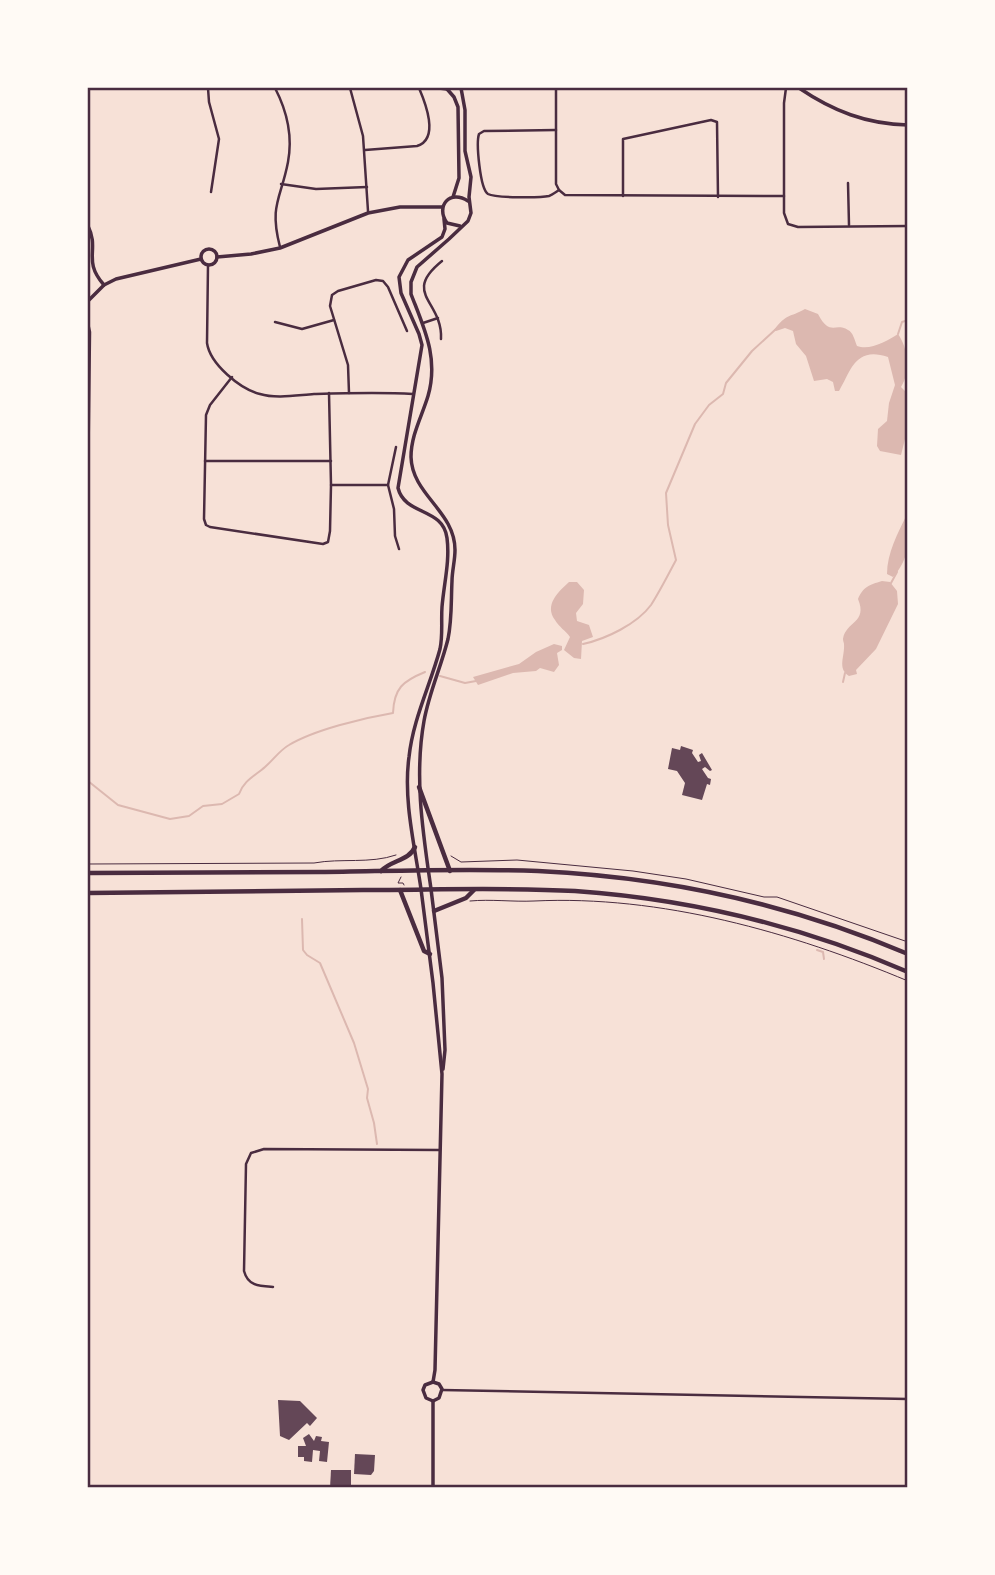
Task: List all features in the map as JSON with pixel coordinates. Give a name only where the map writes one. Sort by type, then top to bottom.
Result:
[{"type":"highway","points":[[419,787],[450,870]]},
{"type":"highway","points":[[380,872],[387,864],[410,855],[415,847]]},
{"type":"highway","points":[[88,873],[500,870],[582,874],[689,888],[794,914],[908,954]]},
{"type":"highway","points":[[88,892],[431,889],[541,890],[604,894],[705,908],[816,937],[908,972]]},
{"type":"highway","points":[[400,890],[424,951],[430,954]]},
{"type":"highway","points":[[434,911],[466,898],[475,890]]},
{"type":"main road","points":[[439,88],[452,88]]},
{"type":"main road","points":[[433,1382],[442,1074],[430,954],[408,794],[409,756],[415,720],[450,627],[455,542],[447,519],[424,492],[414,474],[412,452],[429,393],[432,360],[430,342],[411,294],[413,273],[419,264],[446,242],[470,217],[471,177],[466,158],[466,110],[461,88]]},
{"type":"main road","points":[[799,88],[850,116],[878,123],[908,124]]},
{"type":"main road","points":[[447,89],[458,107],[459,178],[453,197]]},
{"type":"main road","points":[[437,666],[448,562],[447,538],[439,520],[411,506],[400,494],[399,479],[422,343],[401,293],[399,277],[408,260],[442,237],[445,229],[442,207],[446,200],[461,197],[470,204]]},
{"type":"main road","points":[[217,257],[280,248],[368,213],[400,207],[442,207]]},
{"type":"main road","points":[[444,219],[450,225],[462,225]]},
{"type":"main road","points":[[88,226],[92,238],[93,269],[104,285]]},
{"type":"main road","points":[[207,249],[213,250],[217,257],[214,264],[208,265],[201,259],[201,253],[207,249]]},
{"type":"main road","points":[[88,302],[104,285],[120,278],[201,259]]},
{"type":"main road","points":[[408,430],[416,431]]},
{"type":"main road","points":[[431,683],[421,741],[419,787],[444,1010],[442,1074]]},
{"type":"main road","points":[[433,1382],[439,1384],[442,1391],[439,1398],[433,1401],[423,1393],[425,1385],[433,1382]]},
{"type":"main road","points":[[433,1401],[433,1488]]},
{"type":"street","points":[[208,88],[219,139],[211,192]]},
{"type":"street","points":[[275,88],[285,111],[290,139],[288,161],[275,214],[280,248]]},
{"type":"street","points":[[350,88],[365,150],[368,213]]},
{"type":"street","points":[[365,150],[417,146],[426,141],[428,112],[419,88]]},
{"type":"street","points":[[556,88],[556,180],[559,190],[571,196],[784,196]]},
{"type":"street","points":[[786,88],[784,216],[791,226],[908,226]]},
{"type":"street","points":[[623,196],[623,139],[710,120],[717,122],[718,197]]},
{"type":"street","points":[[556,130],[484,131],[479,134],[478,144],[483,186],[488,193],[496,196],[547,196],[559,190]]},
{"type":"street","points":[[848,183],[849,226]]},
{"type":"street","points":[[281,184],[316,189],[367,187]]},
{"type":"street","points":[[441,339],[442,328],[424,291],[427,274],[442,261]]},
{"type":"street","points":[[208,265],[208,348],[216,364],[250,390],[262,395],[414,394]]},
{"type":"street","points":[[349,393],[348,365],[330,303],[334,294],[380,280],[388,287],[407,331]]},
{"type":"street","points":[[423,323],[438,318]]},
{"type":"street","points":[[275,322],[302,329],[334,320]]},
{"type":"street","points":[[88,323],[88,493]]},
{"type":"street","points":[[232,377],[208,410],[204,519],[210,527],[327,543],[330,531],[331,485],[329,393]]},
{"type":"street","points":[[396,447],[388,485],[395,511],[395,536],[399,549]]},
{"type":"street","points":[[205,461],[331,461]]},
{"type":"street","points":[[331,485],[388,485]]},
{"type":"street","points":[[273,1287],[253,1285],[247,1280],[244,1271],[246,1164],[251,1153],[264,1149],[441,1150]]},
{"type":"street","points":[[442,1391],[908,1399]]},
{"type":"path","points":[[88,864],[314,863],[379,859],[397,855]]},
{"type":"path","points":[[398,883],[403,883]]},
{"type":"path","points":[[468,901],[551,898],[664,909],[732,922],[806,943],[908,981]]},
{"type":"shaded area","points":[[805,309],[818,314],[829,327],[850,331],[857,346],[873,346],[898,334],[907,360],[901,387],[907,393],[907,431],[901,455],[880,451],[877,446],[878,429],[887,421],[895,385],[888,357],[877,354],[861,358],[851,369],[839,391],[835,391],[833,382],[827,379],[814,381],[806,356],[796,344],[793,331],[785,328],[774,330],[785,318]]},
{"type":"shaded area","points":[[907,514],[906,555],[893,577],[887,574],[889,558]]},
{"type":"shaded area","points":[[882,581],[890,582],[897,591],[898,604],[876,649],[856,670],[857,674],[849,676],[842,666],[845,633],[860,613],[858,599],[864,589]]},
{"type":"shaded area","points":[[569,582],[577,582],[584,590],[583,604],[576,613],[577,621],[589,625],[593,637],[582,641],[581,659],[574,658],[564,650],[570,637],[557,622],[551,609],[557,594]]},
{"type":"shaded area","points":[[554,644],[562,646],[562,650],[557,653],[559,665],[554,672],[540,668],[536,671],[513,673],[478,685],[473,677],[519,664]]},
{"type":"building","points":[[681,746],[693,750],[698,762],[701,761],[699,755],[702,753],[712,770],[705,767],[702,769],[711,779],[702,800],[682,795],[685,783],[677,771],[668,769],[672,748],[680,750]]},
{"type":"building","points":[[278,1400],[300,1401],[317,1418],[310,1426],[307,1423],[289,1440],[280,1436]]},
{"type":"building","points":[[309,1434],[314,1441],[316,1436],[322,1437],[321,1441],[329,1442],[327,1462],[319,1461],[320,1451],[313,1450],[312,1462],[298,1457],[298,1446],[306,1446],[303,1438]]},
{"type":"building","points":[[355,1454],[375,1455],[374,1471],[371,1475],[354,1474]]},
{"type":"building","points":[[331,1470],[351,1470],[351,1488],[330,1488]]},
{"type":"waterway","points":[[898,334],[902,322],[908,320]]},
{"type":"waterway","points":[[583,644],[629,624],[651,605],[676,560],[668,525],[666,493],[695,424],[709,405],[723,394],[726,383],[752,351],[776,329]]},
{"type":"waterway","points":[[891,583],[897,572]]},
{"type":"waterway","points":[[88,781],[118,805],[170,819],[189,816],[203,806],[222,804],[239,794],[250,779],[289,745],[339,725],[393,713],[395,697],[401,687],[405,682],[425,672]]},
{"type":"waterway","points":[[843,682],[845,673]]},
{"type":"waterway","points":[[440,676],[465,683],[476,681]]},
{"type":"waterway","points":[[302,919],[303,950],[320,963],[354,1043],[368,1089],[367,1098],[377,1144]]},
{"type":"waterway","points":[[817,950],[823,952],[824,959]]}]
